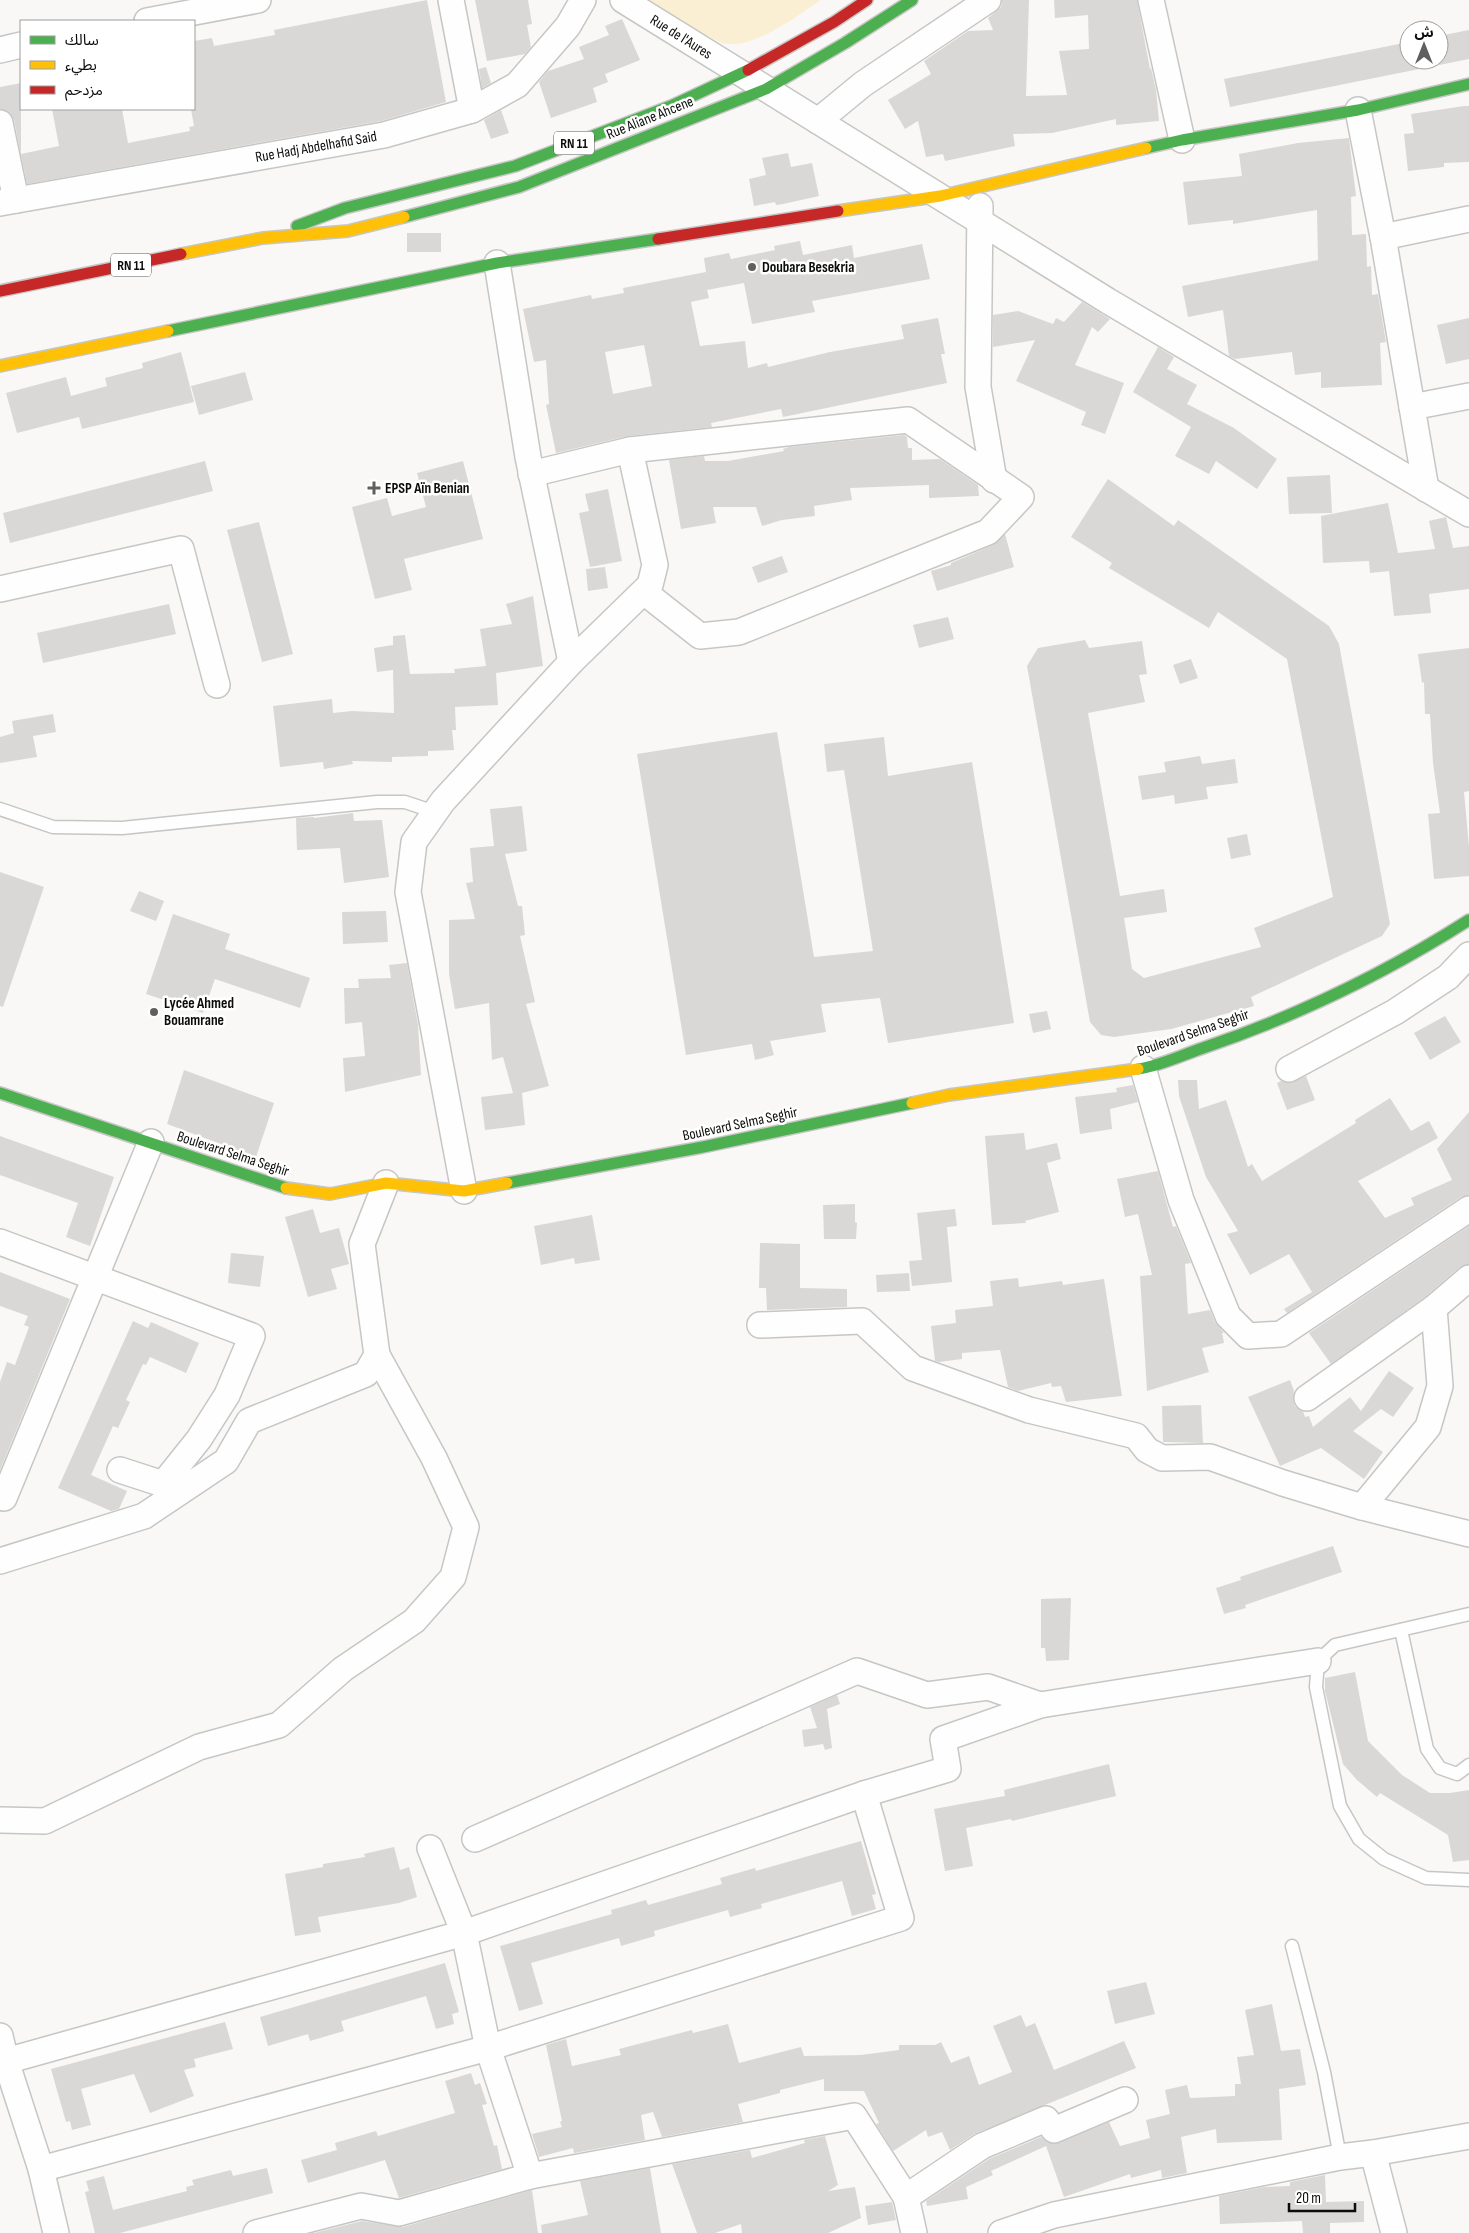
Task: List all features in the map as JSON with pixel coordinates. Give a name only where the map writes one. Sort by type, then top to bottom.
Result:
[{"type":"main road","name":"Rue Aliane Ahcene","points":[[263,238],[345,208],[515,166],[671,106],[740,74],[834,22],[867,0]]},
{"type":"main road","name":"Rue Aliane Ahcene","points":[[0,292],[263,238],[348,231],[519,187],[766,89],[845,43],[912,0]]},
{"type":"main road","points":[[0,366],[497,263],[940,196],[1182,140],[1358,110],[1469,84]]},
{"type":"main road","name":"Boulevard Selma Seghir","points":[[0,1093],[284,1188],[330,1194],[386,1183],[464,1191],[703,1147],[949,1095],[1143,1068],[1234,1037],[1319,1003],[1430,945],[1469,920]]},
{"type":"street","points":[[152,20],[258,0]]},
{"type":"street","points":[[451,0],[472,110]]},
{"type":"street","name":"Rue Hadj Abdelhafid Said","points":[[8,201],[384,135],[472,110],[517,85],[568,26],[583,0]]},
{"type":"street","name":"Rue de l'Aures","points":[[623,0],[1108,301],[1469,514]]},
{"type":"street","points":[[818,121],[864,84],[988,0]]},
{"type":"street","points":[[1151,0],[1182,140]]},
{"type":"street","points":[[0,50],[20,46]]},
{"type":"street","points":[[1358,110],[1383,237],[1426,489]]},
{"type":"street","points":[[0,123],[8,201]]},
{"type":"street","points":[[981,186],[978,387],[994,480]]},
{"type":"street","points":[[1383,237],[1469,219]]},
{"type":"street","points":[[497,263],[532,474],[571,662]]},
{"type":"street","points":[[1412,407],[1469,396]]},
{"type":"street","points":[[532,474],[630,450],[908,420],[1021,497],[988,532],[740,632],[700,636],[644,592]]},
{"type":"street","points":[[464,1191],[408,892],[414,842],[450,794],[571,662],[644,592],[653,577],[655,565],[630,450]]},
{"type":"street","points":[[0,589],[181,549],[217,686]]},
{"type":"street","points":[[1289,1069],[1395,1012],[1448,977],[1469,955]]},
{"type":"street","points":[[1143,1068],[1181,1200],[1228,1316],[1248,1336],[1281,1334],[1469,1209]]},
{"type":"street","points":[[1,1499],[96,1278],[150,1142]]},
{"type":"street","points":[[0,1820],[45,1822],[199,1748],[279,1726],[343,1669],[414,1622],[453,1578],[466,1527],[434,1458],[377,1356],[362,1244],[386,1183]]},
{"type":"street","points":[[0,1242],[252,1336],[227,1395],[199,1439],[163,1484],[120,1470]]},
{"type":"street","points":[[1308,1398],[1434,1308],[1469,1278]]},
{"type":"street","points":[[1362,1507],[1428,1427],[1440,1386],[1434,1308]]},
{"type":"street","points":[[760,1326],[862,1321],[913,1368],[1029,1410],[1136,1436],[1147,1450],[1162,1458],[1210,1457],[1283,1483],[1362,1507],[1469,1534]]},
{"type":"street","points":[[0,1560],[144,1516],[226,1461],[249,1421],[366,1374],[377,1356]]},
{"type":"street","points":[[6,2061],[464,1933],[864,1794],[948,1769],[943,1739],[1040,1705],[1318,1661]]},
{"type":"street","points":[[475,1839],[857,1670],[927,1696],[988,1687],[1040,1705]]},
{"type":"street","points":[[41,2170],[488,2048],[901,1918],[864,1794]]},
{"type":"street","points":[[430,1848],[464,1933],[488,2048],[530,2176]]},
{"type":"street","points":[[0,2036],[6,2061],[41,2170],[56,2233]]},
{"type":"street","points":[[906,2197],[982,2146],[1046,2119],[1054,2130],[1125,2100]]},
{"type":"street","points":[[256,2233],[361,2206],[399,2214],[530,2176],[862,2122],[906,2197],[914,2233]]},
{"type":"street","points":[[1001,2233],[1055,2224],[1340,2157],[1469,2136]]},
{"type":"street","points":[[1373,2153],[1394,2233]]},
{"type":"lane","points":[[0,808],[53,826],[94,828],[122,828],[377,802],[405,802],[435,812]]},
{"type":"lane","points":[[1469,1614],[1335,1644],[1318,1661],[1316,1687],[1340,1806],[1359,1839],[1384,1859],[1426,1878],[1469,1880]]},
{"type":"lane","points":[[1401,1630],[1427,1749],[1440,1768],[1457,1774],[1469,1766]]},
{"type":"lane","points":[[1292,1946],[1324,2072],[1340,2157]]},
{"type":"shaded area","points":[[649,0],[821,0],[786,23],[758,38],[744,43],[731,44],[711,38]]},
{"type":"building","points":[[427,0],[446,102],[381,121],[27,184],[14,120],[10,113],[0,109],[0,87],[20,83],[21,154],[59,146],[52,110],[122,110],[128,143],[190,131],[189,127],[194,126],[191,110],[195,110],[195,41],[212,38],[214,46],[275,35],[274,30]]},
{"type":"building","points":[[475,0],[528,0],[532,24],[527,25],[531,47],[525,54],[487,61]]},
{"type":"building","points":[[1002,0],[1029,0],[1026,96],[1067,95],[1059,51],[1089,49],[1088,15],[1055,18],[1054,0],[1137,0],[1150,69],[1156,90],[1159,121],[1116,125],[1116,119],[1052,133],[1013,134],[1015,146],[945,161],[943,154],[926,157],[918,121],[905,129],[888,100],[931,74],[924,61],[968,31],[993,30],[988,18],[1001,7]]},
{"type":"building","points":[[622,19],[640,60],[605,74],[608,82],[593,88],[597,102],[551,118],[539,82],[548,71],[584,59],[579,47],[609,35],[605,26]]},
{"type":"building","points":[[1469,30],[1469,59],[1449,63],[1449,34]]},
{"type":"building","points":[[1399,44],[1399,70],[1414,70],[1230,107],[1224,79]]},
{"type":"building","points":[[486,67],[491,83],[482,88],[479,69]]},
{"type":"building","points":[[1469,106],[1469,162],[1444,163],[1444,167],[1408,171],[1404,134],[1414,133],[1411,114]]},
{"type":"building","points":[[501,110],[509,133],[491,139],[484,120]]},
{"type":"building","points":[[1349,138],[1356,196],[1351,197],[1352,235],[1366,234],[1367,267],[1371,266],[1372,295],[1378,294],[1386,342],[1380,343],[1382,385],[1321,388],[1321,372],[1295,375],[1292,352],[1235,359],[1229,356],[1223,310],[1188,317],[1182,286],[1318,260],[1317,210],[1233,224],[1233,220],[1188,225],[1183,182],[1242,176],[1239,154],[1298,143]]},
{"type":"building","points":[[788,153],[791,167],[812,163],[819,196],[783,204],[776,205],[775,202],[754,206],[749,179],[766,175],[762,158]]},
{"type":"building","points":[[407,233],[441,233],[441,252],[407,252]]},
{"type":"building","points":[[800,241],[803,255],[852,245],[854,258],[922,244],[930,279],[812,301],[815,312],[752,324],[744,283],[707,290],[709,298],[691,302],[700,346],[745,341],[748,368],[767,363],[768,367],[830,352],[904,339],[901,325],[938,318],[945,354],[941,354],[947,383],[783,417],[781,409],[711,423],[712,427],[628,436],[556,453],[546,405],[549,404],[546,360],[534,362],[523,309],[591,295],[592,299],[624,293],[623,288],[706,272],[704,258],[729,253],[731,259],[775,250],[774,246]],"holes":[[[644,345],[652,386],[613,394],[605,352]]]},
{"type":"building","points":[[1082,302],[1110,319],[1098,332],[1092,327],[1075,365],[1124,383],[1105,434],[1081,425],[1086,412],[1016,381],[1035,340],[993,347],[993,315],[1018,311],[1053,324],[1056,318],[1064,322]]},
{"type":"building","points":[[1469,318],[1469,359],[1446,364],[1437,325]]},
{"type":"building","points":[[1158,347],[1174,357],[1167,369],[1197,385],[1187,404],[1234,428],[1277,459],[1257,489],[1216,461],[1209,474],[1175,456],[1191,427],[1133,392]]},
{"type":"building","points":[[181,352],[194,402],[82,429],[79,417],[17,433],[6,393],[66,377],[71,396],[107,386],[105,378],[143,368],[142,363]]},
{"type":"building","points":[[245,372],[253,400],[199,415],[191,386]]},
{"type":"building","points":[[904,435],[907,437],[908,448],[912,448],[912,460],[940,459],[978,485],[979,496],[929,498],[929,485],[850,488],[852,500],[814,506],[815,516],[782,520],[762,526],[756,507],[713,507],[716,523],[681,529],[669,460],[704,456],[705,461],[728,461],[784,451],[783,449],[789,447]]},
{"type":"building","points":[[205,461],[213,491],[10,543],[3,513]]},
{"type":"building","points":[[463,461],[483,539],[404,559],[412,590],[375,599],[352,507],[387,498],[392,516],[426,507],[417,473]]},
{"type":"building","points":[[1330,475],[1332,513],[1289,514],[1287,477]]},
{"type":"building","points":[[1108,479],[1174,526],[1178,520],[1329,626],[1339,644],[1390,924],[1382,936],[1251,997],[1254,1006],[1171,1029],[1114,1037],[1101,1035],[1090,1022],[1027,666],[1038,648],[1085,640],[1089,648],[1142,641],[1147,674],[1139,675],[1145,702],[1088,713],[1120,896],[1164,889],[1167,912],[1124,918],[1132,969],[1144,978],[1261,947],[1254,928],[1333,897],[1287,659],[1218,612],[1209,628],[1109,568],[1112,563],[1071,537]]},
{"type":"building","points":[[608,489],[622,561],[590,567],[579,513],[589,511],[585,494]]},
{"type":"building","points":[[1388,503],[1398,553],[1435,549],[1429,521],[1446,517],[1453,548],[1469,546],[1469,589],[1429,594],[1431,613],[1394,616],[1389,571],[1370,573],[1369,561],[1323,563],[1321,516]]},
{"type":"building","points":[[259,522],[293,654],[262,662],[227,530]]},
{"type":"building","points":[[1005,534],[1014,567],[937,591],[931,571],[951,565],[951,563],[993,545]]},
{"type":"building","points":[[782,556],[788,572],[758,583],[752,567]]},
{"type":"building","points":[[605,567],[608,588],[588,591],[586,569]]},
{"type":"building","points":[[533,596],[543,666],[496,673],[498,705],[455,707],[456,730],[452,730],[454,750],[428,751],[428,756],[392,757],[392,762],[352,761],[353,764],[324,769],[323,762],[280,767],[273,706],[332,699],[333,713],[352,711],[394,713],[393,670],[377,672],[374,648],[393,645],[393,636],[405,635],[410,674],[455,673],[454,669],[486,666],[480,629],[512,624],[506,604]]},
{"type":"building","points":[[169,604],[176,634],[43,663],[37,633]]},
{"type":"building","points":[[948,617],[954,639],[919,648],[913,625]]},
{"type":"building","points":[[1469,648],[1469,791],[1464,792],[1469,847],[1469,876],[1434,879],[1428,814],[1440,813],[1433,763],[1430,714],[1425,714],[1424,682],[1422,683],[1418,654]]},
{"type":"building","points":[[1191,659],[1198,678],[1180,684],[1173,665]]},
{"type":"building","points":[[53,714],[56,732],[33,736],[37,757],[0,763],[0,737],[14,733],[12,721]]},
{"type":"building","points":[[777,732],[814,957],[873,951],[844,770],[827,772],[824,744],[884,737],[888,776],[972,762],[1014,1023],[888,1043],[880,998],[821,1004],[826,1032],[770,1041],[774,1055],[755,1060],[752,1044],[686,1055],[637,754]]},
{"type":"building","points":[[1200,756],[1202,764],[1235,759],[1238,783],[1206,787],[1208,799],[1175,804],[1174,795],[1142,800],[1138,776],[1166,772],[1164,762]]},
{"type":"building","points":[[522,806],[527,851],[505,854],[518,906],[522,906],[525,935],[520,936],[535,1002],[526,1004],[549,1086],[522,1093],[525,1125],[485,1130],[481,1097],[513,1093],[503,1057],[492,1060],[489,1003],[455,1009],[449,974],[449,920],[475,919],[466,883],[473,882],[470,848],[494,846],[490,809]]},
{"type":"building","points":[[353,813],[354,821],[382,820],[389,877],[344,883],[340,848],[297,850],[296,818],[314,818]]},
{"type":"building","points":[[1247,834],[1251,855],[1231,859],[1227,838]]},
{"type":"building","points":[[0,872],[44,887],[3,1007],[0,1006]]},
{"type":"building","points":[[139,891],[164,901],[156,921],[130,911]]},
{"type":"building","points":[[386,911],[388,942],[343,944],[342,912]]},
{"type":"building","points":[[173,914],[230,934],[225,949],[310,978],[300,1008],[215,979],[203,1013],[146,994]]},
{"type":"building","points":[[407,963],[418,1025],[421,1075],[345,1092],[343,1058],[365,1056],[362,1022],[345,1024],[344,988],[359,988],[358,979],[391,978],[389,965]]},
{"type":"building","points":[[1047,1011],[1051,1029],[1033,1033],[1029,1014]]},
{"type":"building","points":[[1445,1016],[1461,1042],[1430,1060],[1414,1033]]},
{"type":"building","points":[[184,1070],[274,1103],[256,1157],[167,1124]]},
{"type":"building","points":[[1306,1076],[1315,1100],[1287,1110],[1277,1083],[1281,1081],[1289,1083]]},
{"type":"building","points":[[1178,1080],[1197,1080],[1199,1109],[1226,1100],[1248,1167],[1252,1164],[1262,1181],[1356,1123],[1355,1120],[1390,1098],[1411,1131],[1429,1121],[1438,1138],[1358,1181],[1385,1218],[1414,1205],[1411,1198],[1452,1180],[1437,1149],[1469,1112],[1469,1195],[1461,1197],[1287,1313],[1284,1309],[1312,1292],[1289,1254],[1250,1275],[1227,1234],[1238,1231],[1206,1177],[1179,1096]]},
{"type":"building","points":[[1133,1085],[1138,1102],[1110,1109],[1112,1129],[1080,1134],[1075,1097],[1117,1092],[1116,1088]]},
{"type":"building","points":[[1024,1133],[1026,1150],[1057,1143],[1061,1159],[1047,1163],[1059,1212],[1025,1221],[1026,1223],[992,1225],[985,1136]]},
{"type":"building","points":[[0,1136],[114,1177],[90,1246],[66,1237],[78,1203],[0,1175]]},
{"type":"building","points":[[1158,1171],[1173,1227],[1176,1226],[1191,1263],[1185,1264],[1188,1314],[1210,1310],[1215,1322],[1224,1333],[1222,1333],[1224,1343],[1202,1348],[1209,1372],[1147,1391],[1140,1276],[1152,1275],[1138,1214],[1125,1217],[1117,1179]]},
{"type":"building","points":[[855,1204],[856,1239],[824,1239],[823,1205]]},
{"type":"building","points":[[313,1209],[320,1233],[339,1228],[349,1264],[331,1269],[337,1289],[308,1297],[285,1217]]},
{"type":"building","points":[[955,1209],[957,1226],[947,1227],[952,1282],[912,1286],[909,1261],[922,1260],[917,1213]]},
{"type":"building","points":[[592,1215],[600,1260],[575,1264],[574,1258],[541,1265],[534,1226]]},
{"type":"building","points":[[1469,1226],[1469,1264],[1460,1267],[1425,1297],[1331,1364],[1309,1333]]},
{"type":"building","points":[[760,1243],[800,1244],[800,1288],[847,1289],[847,1307],[767,1310],[766,1288],[759,1288]]},
{"type":"building","points":[[231,1253],[264,1256],[260,1287],[228,1283]]},
{"type":"building","points":[[0,1272],[70,1299],[0,1470],[0,1382],[7,1362],[15,1365],[29,1327],[24,1325],[28,1316],[0,1306]]},
{"type":"building","points":[[909,1273],[910,1291],[877,1292],[876,1275]]},
{"type":"building","points":[[1018,1278],[1019,1287],[1062,1281],[1063,1285],[1104,1279],[1122,1396],[1066,1402],[1061,1386],[1052,1387],[1051,1383],[1018,1391],[1008,1387],[1000,1350],[962,1353],[962,1359],[935,1361],[931,1326],[956,1323],[955,1310],[993,1306],[990,1281]]},
{"type":"building","points":[[133,1321],[148,1328],[151,1322],[199,1343],[186,1373],[150,1357],[146,1365],[143,1364],[126,1400],[130,1402],[118,1428],[113,1426],[91,1475],[127,1491],[119,1509],[111,1511],[58,1488]]},
{"type":"building","points":[[1389,1371],[1414,1388],[1393,1417],[1381,1409],[1353,1431],[1383,1452],[1364,1479],[1321,1448],[1280,1466],[1248,1397],[1290,1380],[1294,1391],[1293,1399],[1295,1406],[1303,1411],[1305,1417],[1309,1416],[1313,1427],[1350,1397],[1361,1411]]},
{"type":"building","points":[[1201,1405],[1203,1443],[1163,1442],[1162,1406]]},
{"type":"building","points":[[1333,1546],[1342,1572],[1245,1605],[1246,1608],[1224,1614],[1216,1588],[1241,1580],[1240,1577]]},
{"type":"building","points":[[1071,1598],[1069,1660],[1046,1661],[1045,1648],[1041,1648],[1041,1599]]},
{"type":"building","points":[[1355,1672],[1368,1741],[1402,1775],[1430,1793],[1450,1793],[1469,1790],[1469,1860],[1453,1862],[1448,1835],[1380,1793],[1377,1797],[1357,1780],[1343,1764],[1325,1691],[1325,1678]]},
{"type":"building","points":[[837,1695],[840,1704],[827,1709],[832,1748],[825,1750],[823,1744],[804,1747],[802,1730],[817,1728],[810,1707]]},
{"type":"building","points":[[1109,1764],[1116,1796],[1012,1821],[1011,1819],[966,1828],[973,1866],[945,1871],[934,1809],[1005,1796],[1004,1790]]},
{"type":"building","points":[[861,1841],[876,1894],[872,1895],[876,1909],[852,1916],[842,1881],[761,1904],[762,1908],[730,1917],[728,1910],[654,1931],[655,1936],[621,1946],[619,1938],[531,1963],[543,2004],[519,2011],[500,1946],[612,1914],[611,1910],[646,1900],[648,1905],[722,1884],[720,1878],[755,1868],[756,1871]]},
{"type":"building","points":[[394,1847],[400,1870],[409,1867],[417,1897],[399,1903],[318,1917],[321,1932],[295,1936],[285,1874],[323,1867],[323,1864],[365,1857],[364,1854]]},
{"type":"building","points":[[445,1963],[459,2012],[452,2014],[454,2024],[436,2029],[426,1996],[341,2021],[344,2031],[310,2041],[308,2034],[268,2046],[260,2017]]},
{"type":"building","points":[[1146,1982],[1155,2014],[1115,2024],[1107,1991]]},
{"type":"building","points":[[1272,2004],[1281,2051],[1300,2049],[1306,2085],[1279,2089],[1282,2140],[1217,2143],[1216,2129],[1181,2137],[1187,2173],[1162,2178],[1161,2170],[1131,2178],[1130,2174],[1064,2197],[1046,2146],[991,2171],[993,2175],[966,2187],[968,2199],[927,2206],[926,2201],[989,2159],[1041,2137],[1048,2143],[1059,2143],[1109,2122],[1120,2146],[1150,2138],[1146,2120],[1170,2114],[1165,2090],[1187,2085],[1190,2098],[1235,2096],[1235,2084],[1241,2084],[1237,2057],[1254,2055],[1245,2010]]},
{"type":"building","points":[[1021,2015],[1026,2027],[1035,2023],[1054,2070],[1124,2041],[1136,2068],[976,2133],[950,2150],[942,2132],[928,2137],[926,2130],[893,2151],[876,2124],[879,2123],[864,2091],[824,2091],[824,2079],[780,2090],[780,2093],[738,2104],[743,2122],[662,2137],[653,2112],[641,2115],[645,2140],[574,2153],[573,2148],[539,2157],[532,2134],[562,2127],[546,2045],[566,2039],[572,2066],[621,2055],[619,2049],[692,2030],[693,2033],[728,2024],[739,2063],[801,2047],[804,2056],[861,2055],[899,2050],[899,2045],[935,2045],[941,2042],[951,2063],[969,2056],[979,2085],[1012,2072],[993,2026]]},
{"type":"building","points":[[225,2022],[233,2049],[194,2059],[196,2067],[184,2070],[194,2096],[150,2113],[134,2074],[81,2089],[91,2125],[72,2130],[70,2121],[66,2122],[51,2069]]},
{"type":"building","points":[[471,2073],[475,2085],[480,2083],[487,2104],[482,2105],[494,2146],[497,2145],[502,2169],[399,2198],[385,2160],[308,2183],[301,2160],[337,2150],[335,2143],[376,2131],[378,2136],[455,2113],[445,2081]]},
{"type":"building","points":[[825,2136],[838,2185],[828,2191],[855,2187],[861,2218],[828,2233],[742,2233],[741,2224],[715,2233],[697,2233],[672,2164],[750,2150],[752,2158],[805,2143],[804,2140]]},
{"type":"building","points":[[267,2168],[273,2193],[120,2233],[95,2233],[85,2192],[89,2191],[86,2181],[104,2176],[113,2210],[187,2191],[186,2187],[194,2185],[192,2180],[231,2170],[233,2176]]},
{"type":"building","points":[[650,2168],[661,2233],[542,2233],[541,2225],[588,2215],[580,2181]]},
{"type":"building","points":[[1325,2175],[1326,2202],[1364,2201],[1364,2222],[1330,2223],[1330,2233],[1303,2233],[1302,2221],[1220,2224],[1219,2196],[1264,2187],[1290,2186],[1290,2182]]},
{"type":"building","points":[[532,2190],[538,2233],[314,2233],[362,2221],[403,2227]]},
{"type":"building","points":[[892,2202],[896,2220],[868,2225],[865,2206]]},
{"type":"traffic: fast","points":[[404,217],[519,187],[766,89],[845,43],[912,0]]},
{"type":"traffic: fast","points":[[297,226],[345,208],[515,166],[671,106],[748,70]]},
{"type":"traffic: fast","points":[[1146,148],[1182,140],[1358,110],[1469,84]]},
{"type":"traffic: fast","points":[[168,331],[497,263],[658,239]]},
{"type":"traffic: fast","points":[[1138,1069],[1163,1063],[1273,1022],[1307,1007],[1406,958],[1469,920]]},
{"type":"traffic: fast","points":[[0,1093],[286,1188]]},
{"type":"traffic: fast","points":[[507,1183],[703,1147],[912,1103]]},
{"type":"traffic: slow","points":[[838,211],[940,196],[1146,148]]},
{"type":"traffic: slow","points":[[181,254],[263,238],[348,231],[404,217]]},
{"type":"traffic: slow","points":[[0,366],[168,331]]},
{"type":"traffic: slow","points":[[912,1103],[949,1095],[1138,1069]]},
{"type":"traffic: slow","points":[[286,1188],[330,1194],[386,1183],[464,1191],[507,1183]]},
{"type":"traffic: jam","points":[[748,70],[834,22],[867,0]]},
{"type":"traffic: jam","points":[[658,239],[838,211]]},
{"type":"traffic: jam","points":[[0,291],[181,254]]},
{"type":"place","name":"Doubara Besekria","points":[[752,267]]},
{"type":"place","name":"EPSP Aïn Benian","points":[[374,488]]},
{"type":"place","name":"Lycée Ahmed Bouamrane","points":[[154,1012]]}]
